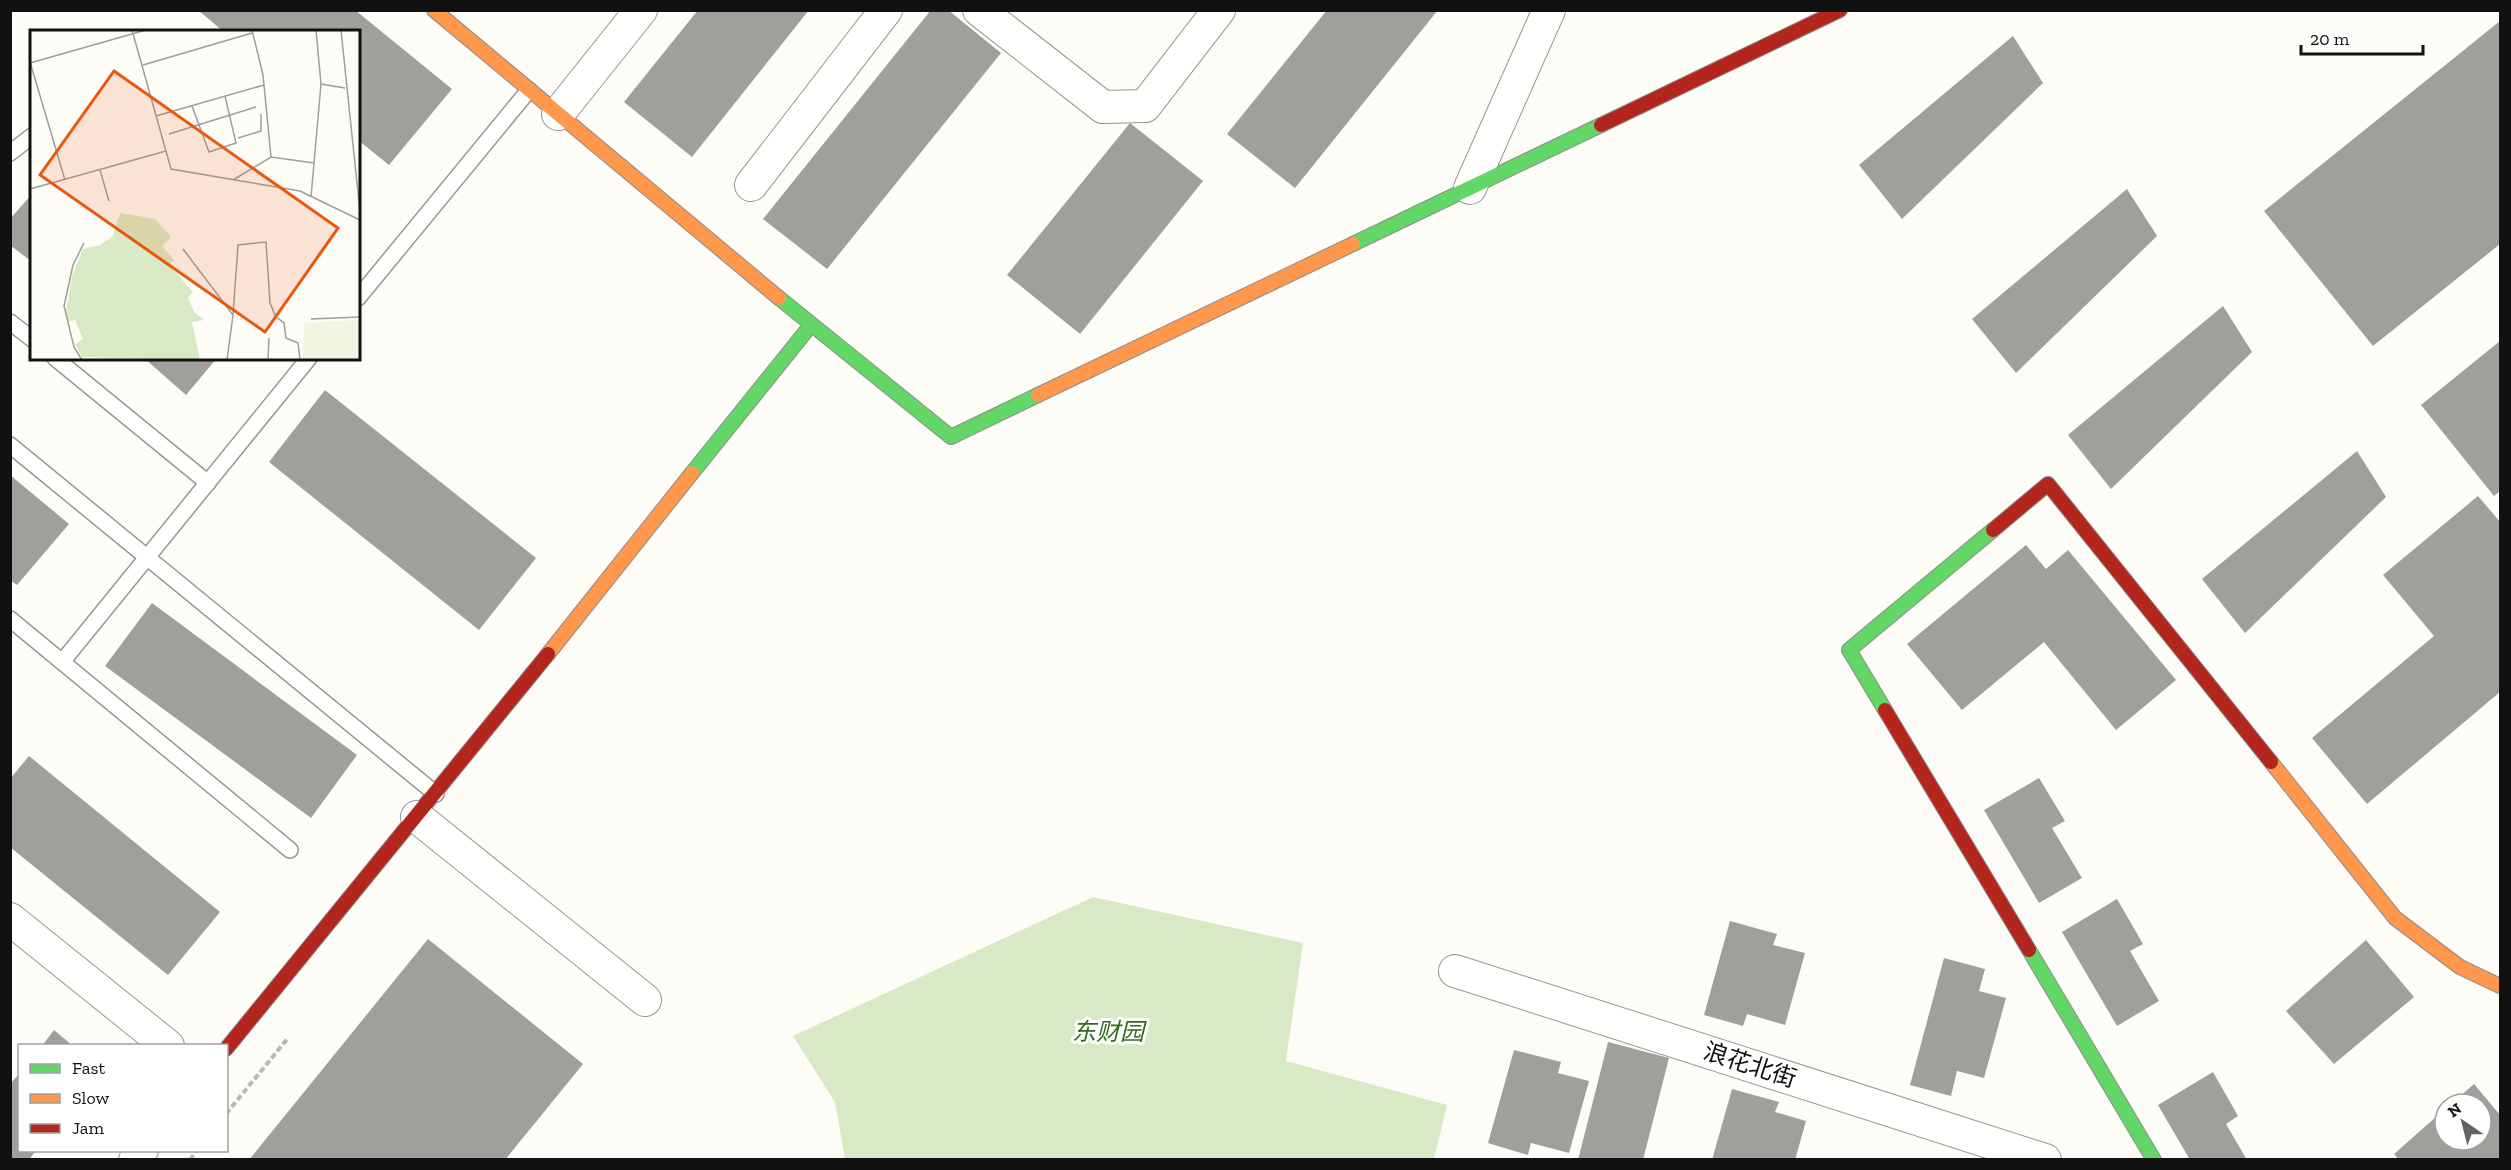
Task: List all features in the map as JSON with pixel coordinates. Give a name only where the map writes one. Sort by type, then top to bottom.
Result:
[{"type":"street","points":[[434,10],[811,325],[951,437],[1840,10]]},
{"type":"street","points":[[558,114],[641,10]]},
{"type":"street","points":[[751,185],[886,10]]},
{"type":"street","points":[[979,10],[1103,107],[1145,106],[1219,10]]},
{"type":"street","points":[[1470,188],[1550,10]]},
{"type":"street","points":[[228,1047],[426,806],[811,325]]},
{"type":"street","points":[[2154,1160],[1849,650],[2048,484],[2395,918],[2460,967],[2500,986]]},
{"type":"street","points":[[426,806],[645,1000]]},
{"type":"street","points":[[10,919],[166,1044]]},
{"type":"street","name":"浪花北街","points":[[1455,971],[2044,1160]]},
{"type":"lane","points":[[360,296],[529,90]]},
{"type":"lane","points":[[10,153],[30,138]]},
{"type":"lane","points":[[10,322],[30,337]]},
{"type":"lane","points":[[57,360],[208,483]]},
{"type":"lane","points":[[63,662],[307,360]]},
{"type":"lane","points":[[10,446],[147,558],[426,806]]},
{"type":"lane","points":[[10,619],[290,850]]},
{"type":"green space","name":"东财园","points":[[1093,897],[1303,943],[1286,1061],[1447,1105],[1434,1159],[845,1159],[835,1102],[793,1036]]},
{"type":"building","points":[[198,10],[355,10],[452,89],[389,165],[360,142],[360,30],[222,30]]},
{"type":"building","points":[[698,10],[809,10],[692,157],[624,102]]},
{"type":"building","points":[[931,10],[948,10],[1001,53],[827,269],[763,219]]},
{"type":"building","points":[[1327,10],[1438,10],[1295,188],[1227,134]]},
{"type":"building","points":[[2500,21],[2500,244],[2373,346],[2264,211]]},
{"type":"building","points":[[2013,36],[2043,83],[1902,219],[1859,165]]},
{"type":"building","points":[[1130,123],[1203,181],[1080,334],[1007,275]]},
{"type":"building","points":[[2127,189],[2157,236],[2016,373],[1972,319]]},
{"type":"building","points":[[30,196],[30,260],[10,245],[10,219]]},
{"type":"building","points":[[2223,306],[2252,352],[2111,489],[2068,435]]},
{"type":"building","points":[[2500,341],[2500,491],[2494,496],[2421,405]]},
{"type":"building","points":[[146,360],[215,360],[186,395]]},
{"type":"building","points":[[325,390],[536,558],[479,630],[269,462]]},
{"type":"building","points":[[2357,451],[2386,497],[2245,633],[2202,579]]},
{"type":"building","points":[[10,475],[69,524],[17,585],[10,580]]},
{"type":"building","points":[[2478,496],[2500,522],[2500,692],[2367,804],[2312,738],[2434,636],[2383,575]]},
{"type":"building","points":[[2026,545],[2046,569],[2068,550],[2176,680],[2116,730],[2044,642],[1962,710],[1907,644]]},
{"type":"building","points":[[152,603],[357,755],[311,818],[105,666]]},
{"type":"building","points":[[29,756],[220,912],[168,975],[10,847],[10,779]]},
{"type":"building","points":[[2039,778],[2065,821],[2052,828],[2082,878],[2039,903],[1984,810]]},
{"type":"building","points":[[2117,899],[2143,944],[2130,951],[2159,1001],[2117,1026],[2062,932]]},
{"type":"building","points":[[1730,921],[1777,934],[1773,945],[1805,953],[1785,1025],[1747,1014],[1743,1026],[1704,1015]]},
{"type":"building","points":[[428,939],[583,1064],[505,1160],[249,1160]]},
{"type":"building","points":[[2366,940],[2414,997],[2334,1064],[2286,1011]]},
{"type":"building","points":[[1944,958],[1985,969],[1979,991],[2006,998],[1984,1078],[1957,1071],[1951,1096],[1910,1085]]},
{"type":"building","points":[[54,1030],[71,1044],[44,1044]]},
{"type":"building","points":[[1608,1042],[1669,1058],[1643,1160],[1578,1160]]},
{"type":"building","points":[[1514,1050],[1561,1062],[1558,1073],[1589,1081],[1569,1153],[1531,1143],[1528,1155],[1488,1143]]},
{"type":"building","points":[[2213,1072],[2238,1116],[2226,1124],[2247,1160],[2190,1160],[2158,1105]]},
{"type":"building","points":[[18,1075],[18,1152],[35,1152],[29,1160],[10,1160],[10,1084]]},
{"type":"building","points":[[2474,1084],[2481,1092],[2465,1092]]},
{"type":"building","points":[[1732,1089],[1779,1102],[1775,1112],[1806,1121],[1795,1160],[1712,1160]]},
{"type":"building","points":[[2493,1107],[2500,1115],[2500,1158],[2399,1160],[2394,1154],[2433,1120],[2433,1152],[2493,1152]]},
{"type":"traffic: fast","points":[[1353,244],[1601,125]]},
{"type":"traffic: fast","points":[[779,298],[951,437],[1038,395]]},
{"type":"traffic: fast","points":[[692,473],[811,325]]},
{"type":"traffic: fast","points":[[1885,710],[1849,650],[1993,530]]},
{"type":"traffic: fast","points":[[2029,950],[2154,1160]]},
{"type":"traffic: slow","points":[[434,10],[779,298]]},
{"type":"traffic: slow","points":[[1038,395],[1353,244]]},
{"type":"traffic: slow","points":[[548,654],[692,473]]},
{"type":"traffic: slow","points":[[2271,762],[2395,918],[2460,967],[2500,986]]},
{"type":"traffic: jam","points":[[1601,125],[1840,10]]},
{"type":"traffic: jam","points":[[1993,530],[2048,484],[2271,762]]},
{"type":"traffic: jam","points":[[228,1047],[548,654]]},
{"type":"traffic: jam","points":[[1885,710],[2029,950]]}]
